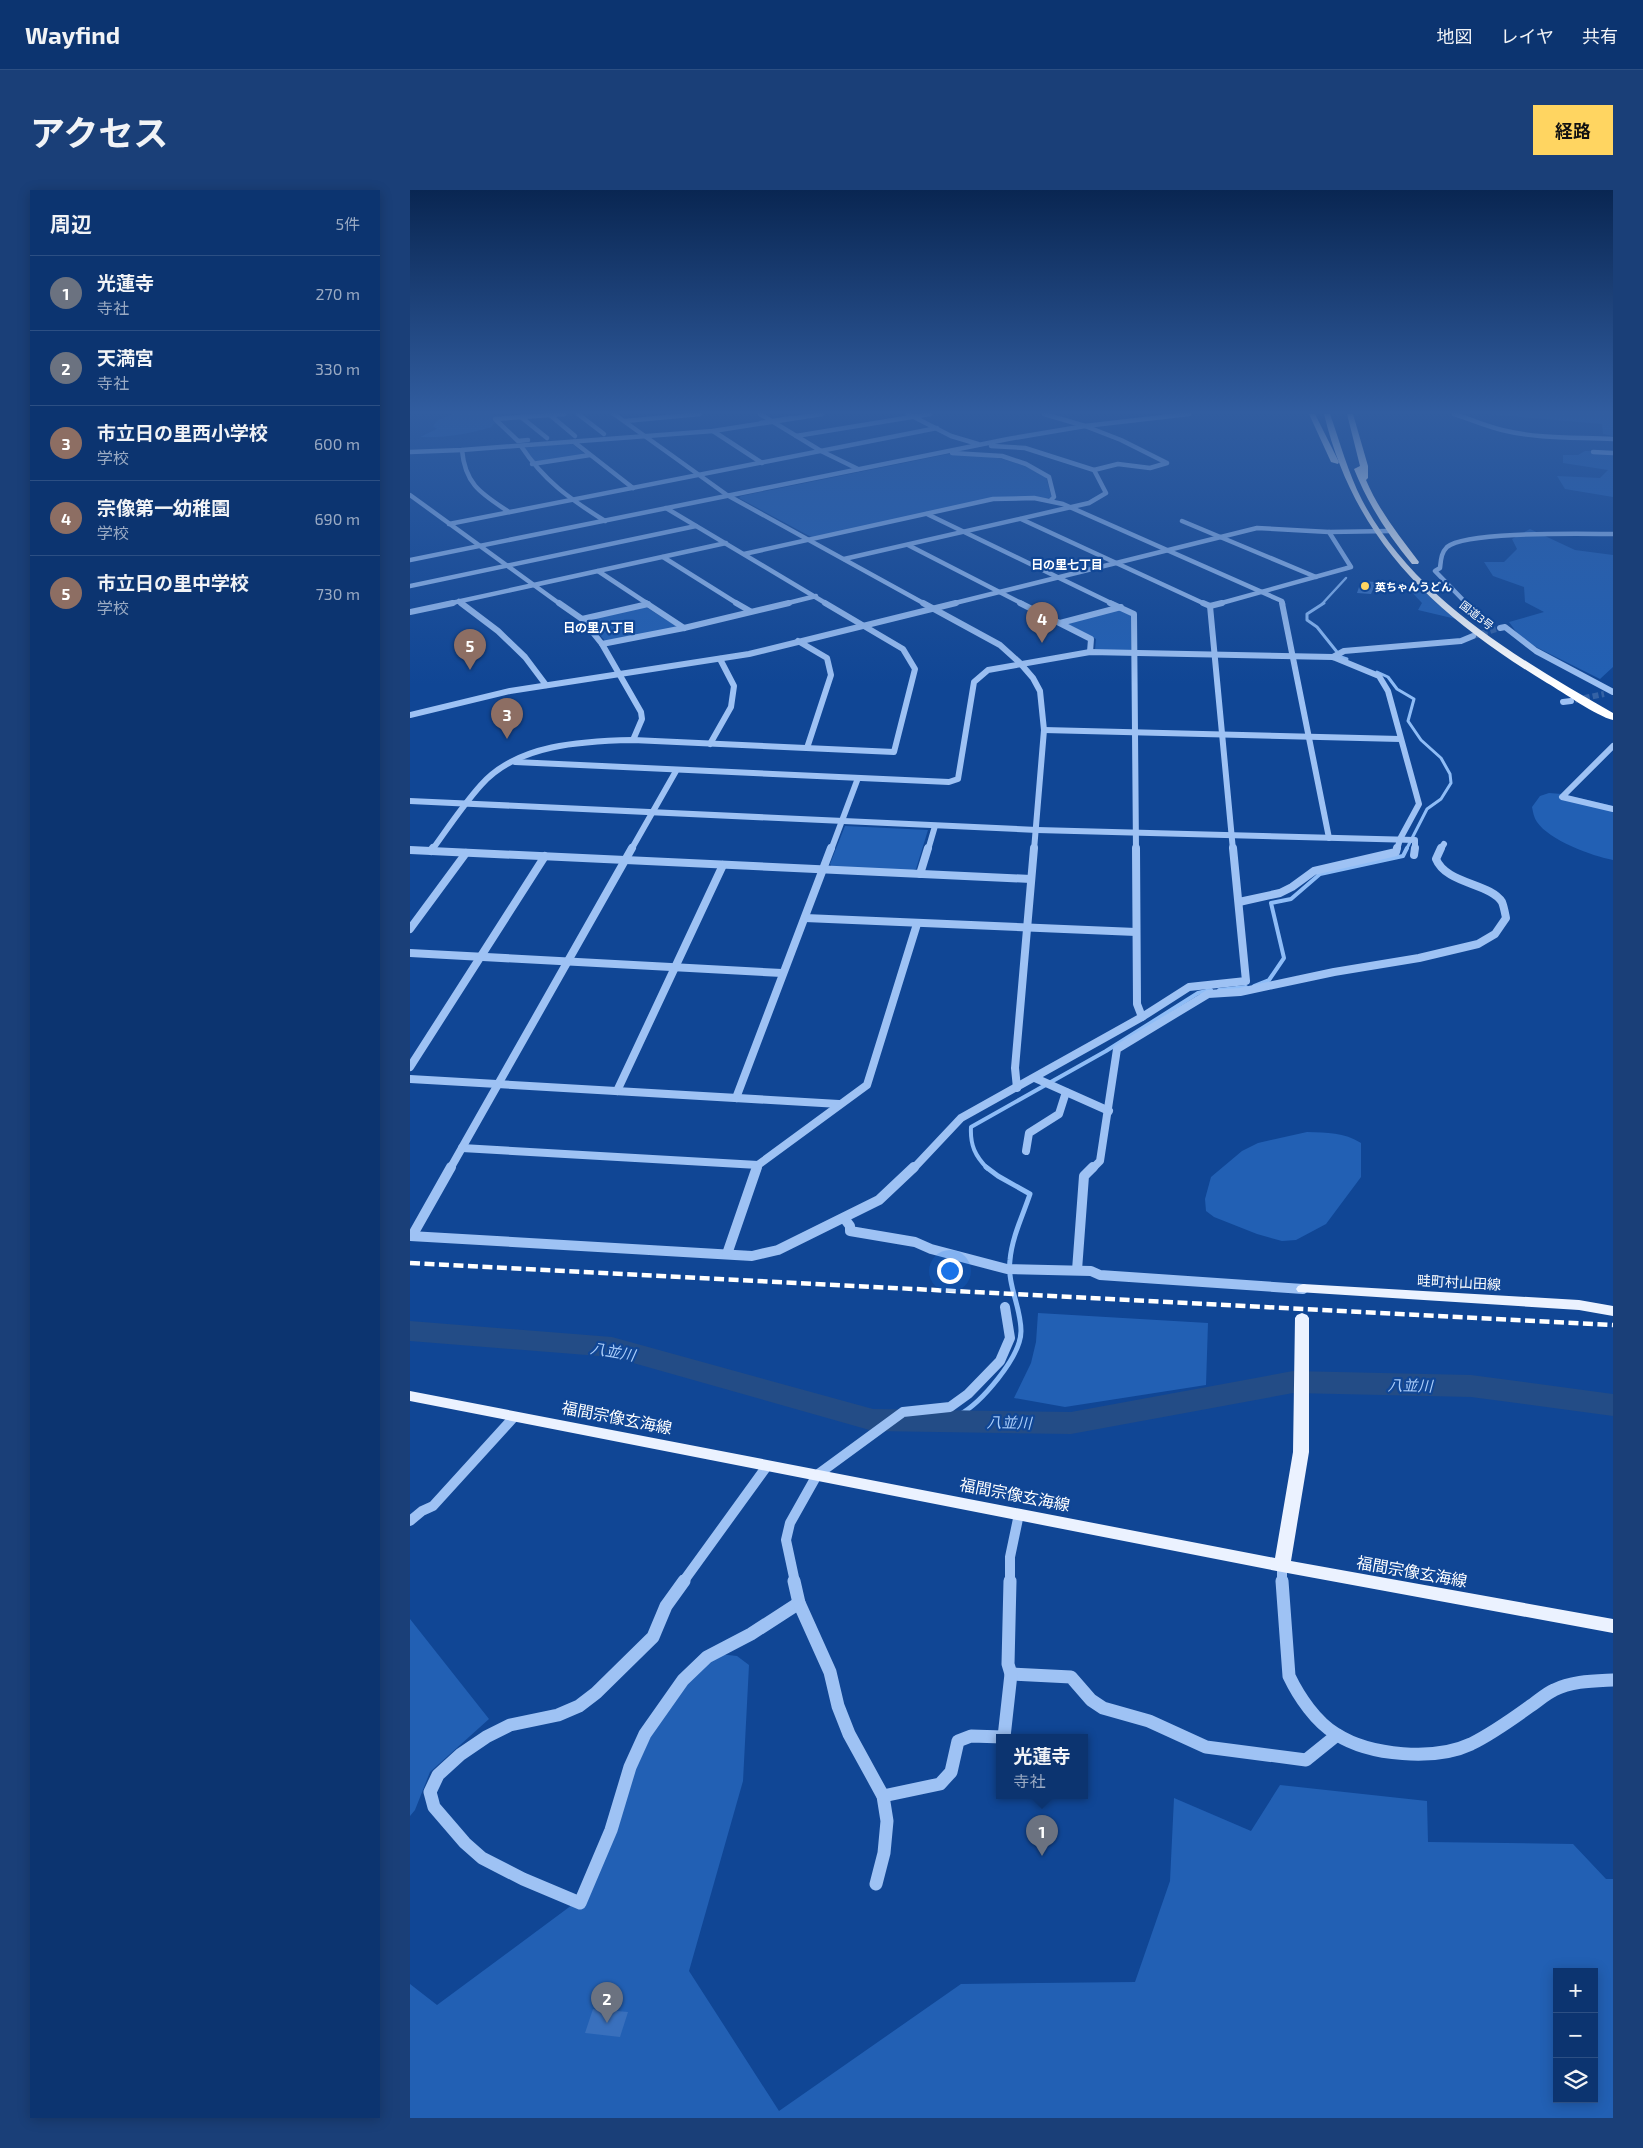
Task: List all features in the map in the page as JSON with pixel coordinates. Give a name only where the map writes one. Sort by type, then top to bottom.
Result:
[{"type":"highway","name":"国道3号","points":[[1362,504],[1378,532],[1408,569],[1465,620],[1530,667],[1613,717]]},
{"type":"highway","name":"国道3号","points":[[1375,504],[1391,531],[1424,572],[1483,623],[1546,666],[1613,707]]},
{"type":"main road","name":"畦町村山田線","points":[[1303,1289],[1579,1305],[1613,1311]]},
{"type":"main road","points":[[1282,1566],[1301,1452],[1302,1318]]},
{"type":"main road","name":"福間宗像玄海線","points":[[410,1396],[1282,1566],[1613,1626]]},
{"type":"street","points":[[423,504],[477,545],[582,619],[602,644],[641,712],[642,720],[634,740]]},
{"type":"street","points":[[498,504],[509,512]]},
{"type":"street","points":[[449,524],[550,504]]},
{"type":"street","points":[[578,504],[603,519],[683,504]]},
{"type":"street","points":[[410,558],[677,504]]},
{"type":"street","points":[[744,504],[1000,645],[1020,663],[1033,678],[1040,691],[1044,730],[1037,830],[1026,929],[1015,1068],[1018,1088]]},
{"type":"street","points":[[744,554],[975,504]]},
{"type":"street","points":[[1061,504],[1282,601],[1295,657],[1329,838]]},
{"type":"street","points":[[844,560],[1085,504]]},
{"type":"street","points":[[431,851],[482,784],[492,774],[515,762],[566,745],[609,740],[634,740],[894,752],[915,669],[903,649],[666,508]]},
{"type":"street","points":[[927,514],[1134,614],[1136,618],[1135,832],[1137,1004],[1142,1018]]},
{"type":"street","points":[[1021,519],[1210,606],[1351,568],[1329,532]]},
{"type":"street","points":[[1182,521],[1316,577]]},
{"type":"street","points":[[410,586],[696,526]]},
{"type":"street","points":[[410,715],[465,700],[546,685],[720,659],[798,642],[1257,528],[1329,532],[1391,531]]},
{"type":"street","points":[[1483,623],[1476,611],[1462,600],[1436,571],[1440,568],[1442,555],[1448,546],[1472,540],[1513,535],[1613,534]]},
{"type":"street","points":[[410,612],[726,543]]},
{"type":"street","points":[[908,545],[1091,639],[1090,652]]},
{"type":"street","points":[[663,557],[750,612]]},
{"type":"street","points":[[598,571],[684,628]]},
{"type":"street","points":[[602,644],[684,628],[816,596]]},
{"type":"street","points":[[459,601],[498,632],[525,657],[546,685]]},
{"type":"street","points":[[582,619],[648,604]]},
{"type":"street","points":[[676,770],[411,1236],[752,1256],[778,1250],[879,1200],[926,1156],[961,1118],[1142,1018],[1189,987],[1246,981],[1210,606]]},
{"type":"street","points":[[1060,623],[1121,608]]},
{"type":"street","points":[[1500,628],[1505,627],[1536,651],[1613,692],[1604,694]]},
{"type":"street","points":[[1334,657],[1344,651],[1461,641],[1473,636]]},
{"type":"street","points":[[798,642],[827,658],[831,675],[807,748]]},
{"type":"street","points":[[515,762],[948,782],[958,779],[974,682],[988,670],[1090,652],[1334,657],[1379,676],[1388,691],[1419,804],[1400,839],[1396,852],[1314,871],[1304,876],[1293,887],[1274,895],[1239,902]]},
{"type":"street","points":[[710,744],[731,707],[734,686],[720,659]]},
{"type":"street","points":[[1562,702],[1571,701]]},
{"type":"street","points":[[1044,730],[1400,739]]},
{"type":"street","points":[[1613,746],[1562,797],[1613,809]]},
{"type":"street","points":[[736,1098],[782,973],[858,778]]},
{"type":"street","points":[[410,801],[1037,830],[1400,839],[1415,840],[1414,855]]},
{"type":"street","points":[[920,874],[934,826]]},
{"type":"street","points":[[1077,1270],[1084,1176],[1100,1161],[1109,1111],[1116,1049],[1208,994],[1248,990],[1334,972],[1419,958],[1478,944],[1498,933],[1506,918],[1504,906],[1500,900],[1488,892],[1441,869],[1436,862],[1436,856],[1444,844]]},
{"type":"street","points":[[410,850],[1031,879]]},
{"type":"street","points":[[410,929],[466,852]]},
{"type":"street","points":[[410,1067],[545,856]]},
{"type":"street","points":[[617,1091],[723,864]]},
{"type":"street","points":[[805,918],[1026,929],[1136,932]]},
{"type":"street","points":[[727,1254],[758,1165],[839,1104],[868,1085],[917,924]]},
{"type":"street","points":[[410,953],[782,973]]},
{"type":"street","points":[[1240,981],[1248,990]]},
{"type":"street","points":[[1035,1078],[1109,1111]]},
{"type":"street","points":[[410,1079],[839,1104]]},
{"type":"street","points":[[1026,1151],[1029,1134],[1059,1114],[1066,1092]]},
{"type":"street","points":[[462,1148],[758,1165]]},
{"type":"street","points":[[844,1218],[850,1226],[850,1231],[915,1242],[931,1249],[1007,1268],[1077,1270],[1091,1271],[1100,1275],[1303,1289]]},
{"type":"street","points":[[876,1884],[884,1853],[887,1821],[883,1796],[849,1734],[838,1706],[830,1672],[799,1603],[786,1540],[790,1522],[817,1475],[882,1427],[903,1412],[950,1407],[968,1394],[1000,1361],[1010,1338],[1005,1307]]},
{"type":"street","points":[[410,1521],[422,1511],[433,1506],[514,1417]]},
{"type":"street","points":[[767,1466],[666,1606],[653,1637],[596,1693],[579,1706],[558,1714],[510,1725],[486,1737],[461,1754],[438,1775],[430,1792],[434,1807],[482,1858],[523,1879],[580,1903],[611,1830],[630,1767],[645,1734],[683,1680],[707,1657],[750,1634],[799,1603]]},
{"type":"street","points":[[1004,1734],[1011,1674],[1008,1664],[1010,1558],[1019,1514]]},
{"type":"street","points":[[1282,1566],[1282,1606],[1289,1676],[1295,1689],[1323,1724],[1337,1736],[1356,1743],[1391,1753],[1417,1755],[1443,1753],[1471,1744],[1514,1718],[1553,1690],[1573,1683],[1613,1680]]},
{"type":"street","points":[[1011,1674],[1071,1677],[1091,1700],[1103,1708],[1149,1721],[1206,1747],[1306,1760],[1337,1736]]},
{"type":"street","points":[[883,1796],[940,1784],[951,1772],[958,1741],[971,1736],[996,1737]]},
{"type":"shaded area","points":[[750,504],[973,504],[813,538]]},
{"type":"shaded area","points":[[1530,529],[1575,550],[1613,555],[1613,667],[1600,679],[1522,640],[1509,622],[1544,612],[1525,602],[1524,587],[1493,576],[1484,562],[1504,562],[1517,549],[1512,539]]},
{"type":"shaded area","points":[[1414,583],[1456,619],[1418,610],[1422,603],[1406,586]]},
{"type":"shaded area","points":[[646,607],[676,626],[675,628],[605,641],[588,620]]},
{"type":"shaded area","points":[[1122,610],[1131,615],[1131,651],[1095,650],[1096,639],[1067,625],[1067,623]]},
{"type":"shaded area","points":[[1549,793],[1562,794],[1613,806],[1613,860],[1572,846],[1543,829],[1536,820],[1532,807],[1540,796]]},
{"type":"shaded area","points":[[845,826],[928,830],[916,869],[910,871],[832,867],[830,864]]},
{"type":"shaded area","points":[[1307,1132],[1342,1135],[1361,1143],[1361,1177],[1326,1224],[1296,1240],[1282,1241],[1257,1234],[1214,1217],[1206,1211],[1205,1199],[1211,1177],[1242,1151],[1258,1143]]},
{"type":"shaded area","points":[[1038,1313],[1208,1323],[1206,1385],[1065,1407],[1014,1398],[1031,1363],[1036,1342]]},
{"type":"shaded area","points":[[410,1619],[489,1719],[430,1772],[415,1810],[410,1816]]},
{"type":"shaded area","points":[[719,1654],[737,1656],[749,1665],[743,1781],[689,1971],[779,2111],[961,1984],[1135,1982],[1170,1881],[1174,1798],[1251,1831],[1280,1785],[1427,1801],[1428,1842],[1573,1844],[1606,1879],[1613,1879],[1613,2118],[410,2118],[410,1984],[437,2005],[572,1905],[652,1734],[685,1685]]},
{"type":"building","name":"英ちゃんうどん","points":[[1361,581],[1376,582],[1371,594],[1357,593]]},
{"type":"building","points":[[606,2007],[618,2008],[617,2011],[628,2012],[620,2037],[585,2033],[593,2009],[604,2011]]},
{"type":"waterway","points":[[1322,604],[1346,578]]},
{"type":"waterway","points":[[1324,603],[1307,614],[1307,620],[1317,627],[1341,657],[1347,659]]},
{"type":"waterway","points":[[1377,672],[1388,677],[1397,689],[1414,699],[1408,721],[1421,740],[1441,758],[1450,774],[1451,783],[1441,799],[1427,809],[1406,850]]},
{"type":"waterway","points":[[1254,986],[1269,980],[1284,958],[1271,903],[1291,899],[1320,874],[1403,856],[1406,850]]},
{"type":"waterway","points":[[1219,990],[1246,987]]},
{"type":"waterway","points":[[987,1168],[974,1150],[971,1139],[971,1127],[1106,1051],[1198,993],[1211,990]]},
{"type":"waterway","points":[[933,1422],[959,1415],[978,1400],[1007,1366],[1019,1342],[1021,1331],[1019,1313],[1010,1278],[1010,1260],[1015,1235],[1030,1194],[987,1168]]},
{"type":"waterway","name":"八並川","points":[[410,1331],[612,1347],[873,1420],[1071,1423],[1293,1382],[1471,1386],[1613,1405]]},
{"type":"tunnel","points":[[1473,636],[1500,628]]},
{"type":"tunnel","points":[[1575,700],[1604,694]]},
{"type":"railway","points":[[410,1263],[1613,1325]]},
{"type":"place","name":"英ちゃんうどん","points":[[1365,586]]},
{"type":"place","name":"宗像第一幼稚園","points":[[1042,643]]},
{"type":"place","name":"市立日の里中学校","points":[[470,670]]},
{"type":"place","name":"市立日の里西小学校","points":[[507,739]]},
{"type":"place","name":"光蓮寺","points":[[1042,1856]]},
{"type":"place","name":"天満宮","points":[[607,2023]]},
{"type":"district","name":"日の里七丁目","points":[[1067,564]]},
{"type":"district","name":"日の里八丁目","points":[[599,627]]}]
